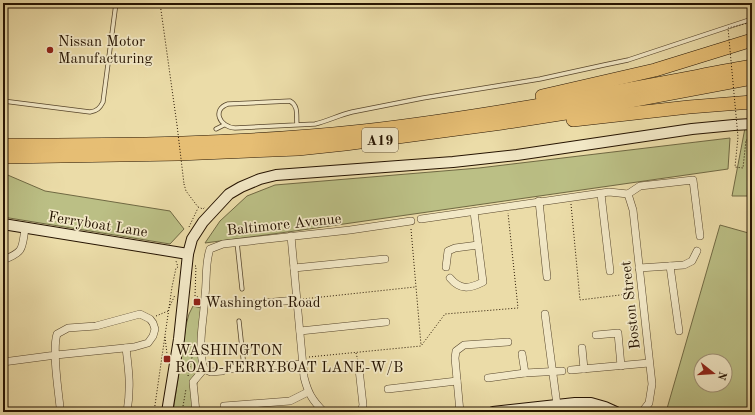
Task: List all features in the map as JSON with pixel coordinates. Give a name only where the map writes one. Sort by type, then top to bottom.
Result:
[{"type":"highway","points":[[395,127],[655,70],[752,40]]},
{"type":"highway","name":"A19","points":[[3,145],[78,145],[185,142],[306,136],[395,127],[518,108],[752,66]]},
{"type":"highway","name":"A19","points":[[3,157],[178,154],[298,149],[346,144],[566,113],[752,78]]},
{"type":"highway","points":[[443,131],[496,129],[602,116],[752,102]]},
{"type":"street","points":[[167,412],[179,339],[182,266],[188,254],[192,239],[203,222],[229,194],[241,187],[260,179],[276,175],[460,162],[692,129],[752,124]]},
{"type":"street","points":[[421,219],[609,192],[628,194],[640,186],[693,180],[700,236]]},
{"type":"street","points":[[601,194],[610,271]]},
{"type":"street","name":"Boston Street","points":[[628,194],[633,210],[652,384],[649,403],[642,412]]},
{"type":"street","points":[[538,201],[547,277]]},
{"type":"street","points":[[450,278],[456,285],[463,287],[476,285],[483,282],[474,212]]},
{"type":"street","name":"Baltimore Avenue","points":[[204,369],[200,348],[205,299],[207,257],[210,249],[216,246],[237,242],[350,230],[410,221]]},
{"type":"street","name":"Ferryboat Lane","points":[[3,224],[188,254]]},
{"type":"street","points":[[3,260],[15,256],[22,247],[25,228]]},
{"type":"street","points":[[291,236],[304,377],[308,392],[314,402],[324,412]]},
{"type":"street","points":[[446,267],[448,251],[455,248],[478,245]]},
{"type":"street","points":[[639,268],[684,266],[692,261],[697,252]]},
{"type":"street","points":[[294,268],[386,259]]},
{"type":"street","points":[[670,266],[678,331]]},
{"type":"street","points":[[252,304],[296,300]]},
{"type":"street","points":[[3,362],[56,355],[134,347],[148,343],[153,336],[154,323],[150,319],[140,314],[96,326],[68,328],[57,334],[55,341],[56,355],[60,412]]},
{"type":"street","points":[[546,314],[556,405]]},
{"type":"street","points":[[300,331],[386,322]]},
{"type":"street","points":[[596,335],[618,333],[621,366]]},
{"type":"street","points":[[460,412],[455,358],[456,351],[464,345],[508,342]]},
{"type":"street","points":[[126,348],[130,378],[130,398],[127,412]]},
{"type":"street","points":[[582,348],[584,369]]},
{"type":"street","points":[[522,354],[525,373]]},
{"type":"street","points":[[231,369],[303,361]]},
{"type":"street","points":[[571,370],[649,363]]},
{"type":"street","points":[[196,412],[193,382],[204,369],[211,372],[222,370]]},
{"type":"street","points":[[359,369],[363,405],[361,412]]},
{"type":"street","points":[[488,378],[525,373],[562,371]]},
{"type":"street","points":[[388,390],[457,381]]},
{"type":"street","points":[[224,406],[290,400],[308,392]]},
{"type":"street","points":[[493,412],[575,403],[592,403],[605,406],[616,412]]},
{"type":"lane","points":[[3,101],[90,112],[95,111],[100,107],[103,102],[116,3]]},
{"type":"lane","points":[[297,125],[295,105],[290,101],[228,104],[224,105],[219,114],[221,123],[235,128],[297,125],[315,124],[341,114],[423,98],[540,79],[628,60],[752,20]]},
{"type":"lane","points":[[216,129],[224,125]]},
{"type":"lane","points":[[237,242],[242,289]]},
{"type":"lane","points":[[239,321],[244,367]]},
{"type":"path","points":[[160,3],[184,184],[186,191],[198,207]]},
{"type":"path","points":[[752,20],[728,28],[738,138],[735,167],[743,168],[746,140],[752,141]]},
{"type":"path","points":[[570,198],[580,300],[642,293]]},
{"type":"path","points":[[303,361],[356,352],[421,346],[445,314],[518,308],[507,206]]},
{"type":"path","points":[[410,221],[421,346]]},
{"type":"path","points":[[154,412],[164,335],[176,268],[182,266],[196,266],[195,296],[200,298]]},
{"type":"path","points":[[296,300],[416,287]]},
{"type":"path","points":[[150,319],[168,312],[175,294]]},
{"type":"path","points":[[164,335],[168,355]]},
{"type":"path","points":[[187,382],[194,346]]},
{"type":"path","points":[[356,352],[359,369]]},
{"type":"path","points":[[182,412],[186,389]]},
{"type":"green space","points":[[745,128],[752,129],[752,196],[732,196]]},
{"type":"green space","points":[[730,138],[728,169],[205,243],[220,221],[247,196],[275,185],[479,168]]},
{"type":"green space","points":[[3,173],[45,191],[170,211],[184,229],[170,244],[3,217]]},
{"type":"green space","points":[[720,225],[752,234],[752,412],[666,412]]},
{"type":"green space","points":[[193,306],[201,308],[198,342],[200,367],[192,410],[173,412],[186,325]]},
{"type":"place","name":"Nissan Motor Manufacturing","points":[[50,50]]},
{"type":"place","name":"Washington Road","points":[[197,302]]},
{"type":"place","name":"WASHINGTON ROAD-FERRYBOAT LANE-W/B","points":[[167,359]]}]
